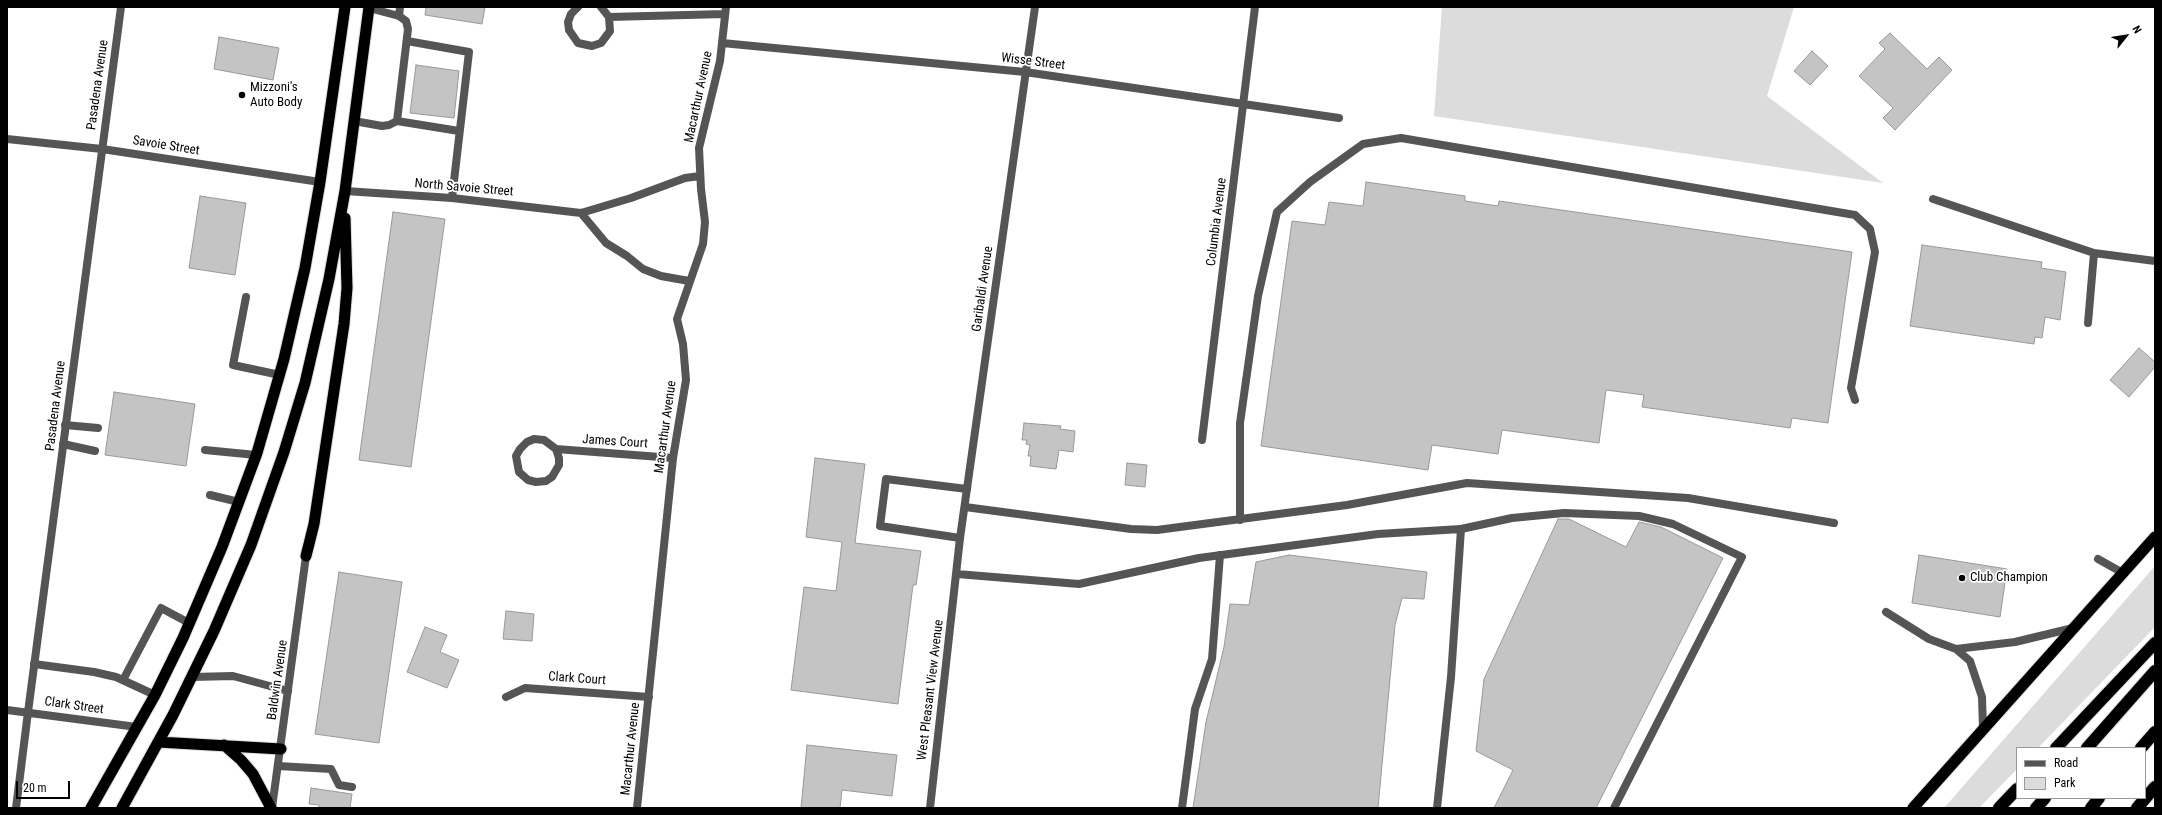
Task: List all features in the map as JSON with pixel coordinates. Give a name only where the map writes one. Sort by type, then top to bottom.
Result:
[{"type":"highway","points":[[91,808],[155,695],[189,623],[222,547],[256,456],[280,375],[305,268],[320,182],[345,7]]},
{"type":"highway","points":[[122,808],[192,677],[240,574],[284,452],[305,383],[322,314],[345,191],[369,8]]},
{"type":"highway","points":[[306,556],[314,524],[344,324],[347,288],[345,191]]},
{"type":"highway","points":[[1913,808],[2155,537]]},
{"type":"highway","points":[[2057,747],[2155,643]]},
{"type":"highway","points":[[2088,747],[2155,671]]},
{"type":"highway","points":[[2142,747],[2155,732]]},
{"type":"highway","points":[[158,742],[281,749]]},
{"type":"highway","points":[[224,745],[241,760],[253,774],[271,808]]},
{"type":"highway","points":[[2146,798],[2155,787]]},
{"type":"highway","points":[[1999,808],[2016,790]]},
{"type":"highway","points":[[2036,808],[2044,799]]},
{"type":"highway","points":[[2091,808],[2098,799]]},
{"type":"highway","points":[[2137,808],[2145,799]]},
{"type":"street","name":"Pasadena Avenue","points":[[16,808],[121,7]]},
{"type":"street","points":[[399,16],[400,7]]},
{"type":"street","points":[[578,7],[571,14],[568,22],[569,30],[572,38],[585,46],[592,46],[601,43],[606,38],[611,24],[609,17],[601,7]]},
{"type":"street","name":"Garibaldi Avenue","points":[[957,574],[960,538],[1035,7]]},
{"type":"street","name":"Columbia Avenue","points":[[1202,440],[1256,7]]},
{"type":"street","points":[[369,8],[399,16],[406,21],[408,29],[397,121]]},
{"type":"street","points":[[609,17],[726,11]]},
{"type":"street","name":"Macarthur Avenue","points":[[637,808],[673,458],[686,380],[683,344],[677,319],[704,236],[705,222],[700,176],[700,148],[720,60],[726,11]]},
{"type":"street","points":[[407,41],[469,52],[452,198]]},
{"type":"street","name":"Wisse Street","points":[[722,43],[1025,72],[1339,118]]},
{"type":"street","points":[[354,121],[382,126],[390,125],[397,121],[459,131]]},
{"type":"street","name":"Savoie Street","points":[[7,138],[102,149],[320,182]]},
{"type":"street","points":[[1240,520],[1240,422],[1258,296],[1277,212],[1310,182],[1363,144],[1401,138],[1855,215],[1870,229],[1875,252],[1851,388],[1855,400]]},
{"type":"street","name":"North Savoie Street","points":[[345,191],[452,198],[581,213],[631,198],[685,178],[700,176]]},
{"type":"street","points":[[1933,199],[2094,253],[2155,261]]},
{"type":"street","points":[[581,213],[606,243],[627,256],[643,269],[661,276],[689,281]]},
{"type":"street","points":[[2088,323],[2094,253]]},
{"type":"street","points":[[246,297],[233,365],[280,375]]},
{"type":"street","points":[[65,425],[98,428]]},
{"type":"street","name":"James Court","points":[[556,449],[559,458],[559,465],[556,472],[546,481],[536,482],[528,480],[519,472],[516,456],[527,442],[534,439],[544,440],[556,449],[673,458]]},
{"type":"street","points":[[63,444],[95,452]]},
{"type":"street","points":[[205,450],[256,456]]},
{"type":"street","points":[[960,538],[880,526],[886,479],[968,489]]},
{"type":"street","points":[[965,507],[1131,529],[1173,529],[1347,505],[1467,483],[1688,498],[1834,523]]},
{"type":"street","points":[[210,495],[239,502]]},
{"type":"street","points":[[957,574],[1079,584],[1220,555],[1378,534],[1461,529],[1512,518],[1564,513],[1639,516],[1663,520],[1742,557],[1614,808]]},
{"type":"street","points":[[1437,808],[1451,677],[1461,529]]},
{"type":"street","points":[[1182,808],[1196,709],[1212,659],[1220,555]]},
{"type":"street","name":"Baldwin Avenue","points":[[271,808],[281,749],[306,556]]},
{"type":"street","points":[[2098,559],[2122,573]]},
{"type":"street","name":"West Pleasant View Avenue","points":[[930,808],[957,574]]},
{"type":"street","points":[[123,680],[161,608],[189,623]]},
{"type":"street","points":[[1886,612],[1929,639],[1956,649],[1970,661],[1982,697],[1984,729]]},
{"type":"street","points":[[1956,649],[2015,642],[2073,628]]},
{"type":"street","points":[[34,664],[94,672],[123,680],[155,695]]},
{"type":"street","points":[[192,677],[233,676],[288,691]]},
{"type":"street","name":"Clark Court","points":[[506,696],[525,688],[649,697]]},
{"type":"street","name":"Clark Street","points":[[7,710],[137,727]]},
{"type":"street","points":[[278,766],[331,769],[339,785],[352,787]]},
{"type":"green space","points":[[1442,7],[1794,7],[1767,96],[1883,183],[1434,116]]},
{"type":"green space","points":[[2155,566],[2155,627],[2039,747],[2016,747],[2016,770],[1979,808],[1944,808]]},
{"type":"building","points":[[426,7],[485,7],[482,24],[425,15]]},
{"type":"building","points":[[1890,33],[1927,69],[1939,57],[1952,70],[1895,130],[1883,118],[1893,108],[1859,76],[1885,49],[1879,43]]},
{"type":"building","points":[[219,37],[279,48],[273,80],[214,69]]},
{"type":"building","points":[[1812,51],[1828,66],[1810,85],[1794,71]]},
{"type":"building","points":[[416,65],[459,71],[454,118],[410,113]]},
{"type":"building","points":[[1366,182],[1465,196],[1465,201],[1498,206],[1499,201],[1852,252],[1828,423],[1792,418],[1790,428],[1642,407],[1644,395],[1606,390],[1599,443],[1502,430],[1498,454],[1432,445],[1428,470],[1261,446],[1292,221],[1325,225],[1329,202],[1363,206]]},
{"type":"building","points":[[200,196],[246,203],[235,275],[189,268]]},
{"type":"building","points":[[393,212],[445,219],[411,467],[359,460]]},
{"type":"building","points":[[1922,245],[2042,262],[2041,268],[2066,272],[2060,320],[2045,317],[2042,338],[2035,337],[2034,344],[1910,326]]},
{"type":"building","points":[[2139,348],[2155,362],[2155,367],[2129,397],[2110,380]]},
{"type":"building","points":[[114,392],[195,404],[186,466],[105,455]]},
{"type":"building","points":[[1024,423],[1061,426],[1060,429],[1075,431],[1073,452],[1059,450],[1056,469],[1030,466],[1031,456],[1028,456],[1030,445],[1026,444],[1027,440],[1022,440]]},
{"type":"building","points":[[815,458],[865,464],[855,543],[921,551],[916,585],[913,585],[898,704],[791,690],[804,587],[836,591],[842,542],[806,537]]},
{"type":"building","points":[[1127,463],[1147,465],[1145,487],[1125,485]]},
{"type":"building","points":[[1558,519],[1569,519],[1626,547],[1639,522],[1661,527],[1723,558],[1596,808],[1494,808],[1513,770],[1476,751],[1484,679]]},
{"type":"building","points":[[1289,555],[1427,572],[1424,599],[1402,598],[1395,625],[1378,808],[1193,808],[1206,722],[1224,647],[1230,604],[1249,605],[1256,562]]},
{"type":"building","points":[[1919,555],[2007,569],[2000,617],[1912,603]]},
{"type":"building","points":[[339,572],[402,582],[379,743],[315,734]]},
{"type":"building","points":[[506,611],[534,614],[532,641],[503,639]]},
{"type":"building","points":[[425,627],[447,635],[440,652],[459,660],[447,688],[407,672]]},
{"type":"building","points":[[807,745],[897,755],[892,796],[842,790],[840,808],[801,808]]},
{"type":"building","points":[[311,788],[352,794],[350,808],[319,808],[319,805],[309,804]]},
{"type":"place","name":"Mizzoni's Auto Body","points":[[242,95]]},
{"type":"place","name":"Club Champion","points":[[1962,578]]}]
